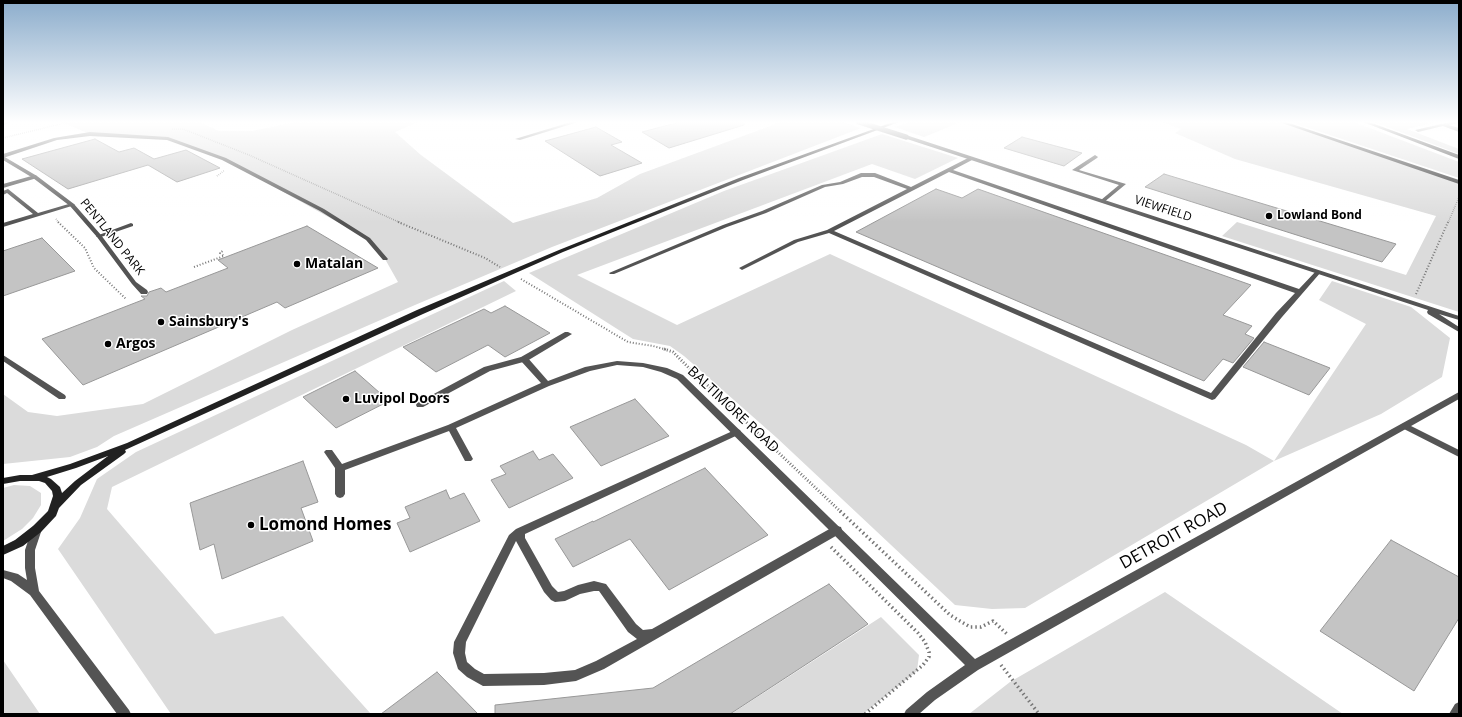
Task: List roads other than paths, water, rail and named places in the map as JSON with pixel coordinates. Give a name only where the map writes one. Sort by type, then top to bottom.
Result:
[{"type":"main road","points":[[32,478],[73,466],[130,445],[420,312],[548,257],[741,179],[805,155]]},
{"type":"main road","points":[[1380,155],[1459,182]]},
{"type":"main road","points":[[54,507],[78,483],[130,445]]},
{"type":"main road","points":[[3,479],[32,478],[48,481],[57,490],[58,496],[52,513],[37,529],[19,543],[3,551]]},
{"type":"street","points":[[214,155],[224,159],[322,210],[368,239],[385,259]]},
{"type":"street","name":"VIEWFIELD","points":[[962,155],[1459,318]]},
{"type":"street","name":"PENTLAND PARK","points":[[3,157],[35,177],[72,205],[99,236],[134,282],[144,292]]},
{"type":"street","points":[[1095,157],[1076,170],[1123,184],[1103,201]]},
{"type":"street","points":[[742,268],[800,239],[829,231],[970,158]]},
{"type":"street","points":[[949,170],[1300,292]]},
{"type":"street","points":[[612,273],[725,226],[764,212],[824,186],[840,183],[861,175],[874,175],[912,189]]},
{"type":"street","points":[[3,186],[35,177]]},
{"type":"street","points":[[3,193],[8,191],[38,215]]},
{"type":"street","points":[[3,225],[72,205]]},
{"type":"street","points":[[99,236],[131,225]]},
{"type":"street","points":[[829,231],[1212,398],[1318,272]]},
{"type":"street","points":[[1413,302],[1459,330]]},
{"type":"street","points":[[420,405],[487,369],[524,359],[568,334]]},
{"type":"street","points":[[3,357],[62,397]]},
{"type":"street","points":[[524,359],[546,384]]},
{"type":"street","name":"BALTIMORE ROAD","points":[[340,468],[451,427],[546,384],[588,369],[617,363],[643,365],[664,370],[680,377],[974,666]]},
{"type":"street","name":"DETROIT ROAD","points":[[910,714],[931,696],[974,666],[1459,395]]},
{"type":"street","points":[[1405,426],[1459,454]]},
{"type":"street","points":[[451,427],[468,459]]},
{"type":"street","points":[[737,432],[520,532],[513,538],[508,546],[460,642],[459,652],[462,665],[471,673],[483,680],[544,679],[576,675],[600,665],[837,530]]},
{"type":"street","points":[[329,452],[340,468],[340,494]]},
{"type":"street","points":[[34,592],[30,568],[30,550],[37,529]]},
{"type":"street","points":[[520,532],[520,538],[548,589],[555,597],[565,596],[578,590],[594,586],[602,587],[632,628],[641,635],[654,634]]},
{"type":"street","points":[[3,574],[14,577],[34,592],[125,714]]},
{"type":"street","points":[[1455,714],[1459,708]]},
{"type":"place","name":"Lowland Bond","points":[[1269,216]]},
{"type":"place","name":"Matalan","points":[[297,264]]},
{"type":"place","name":"Sainsbury's","points":[[161,322]]},
{"type":"place","name":"Argos","points":[[108,344]]},
{"type":"place","name":"Luvipol Doors","points":[[346,399]]},
{"type":"place","name":"Lomond Homes","points":[[251,525]]}]
